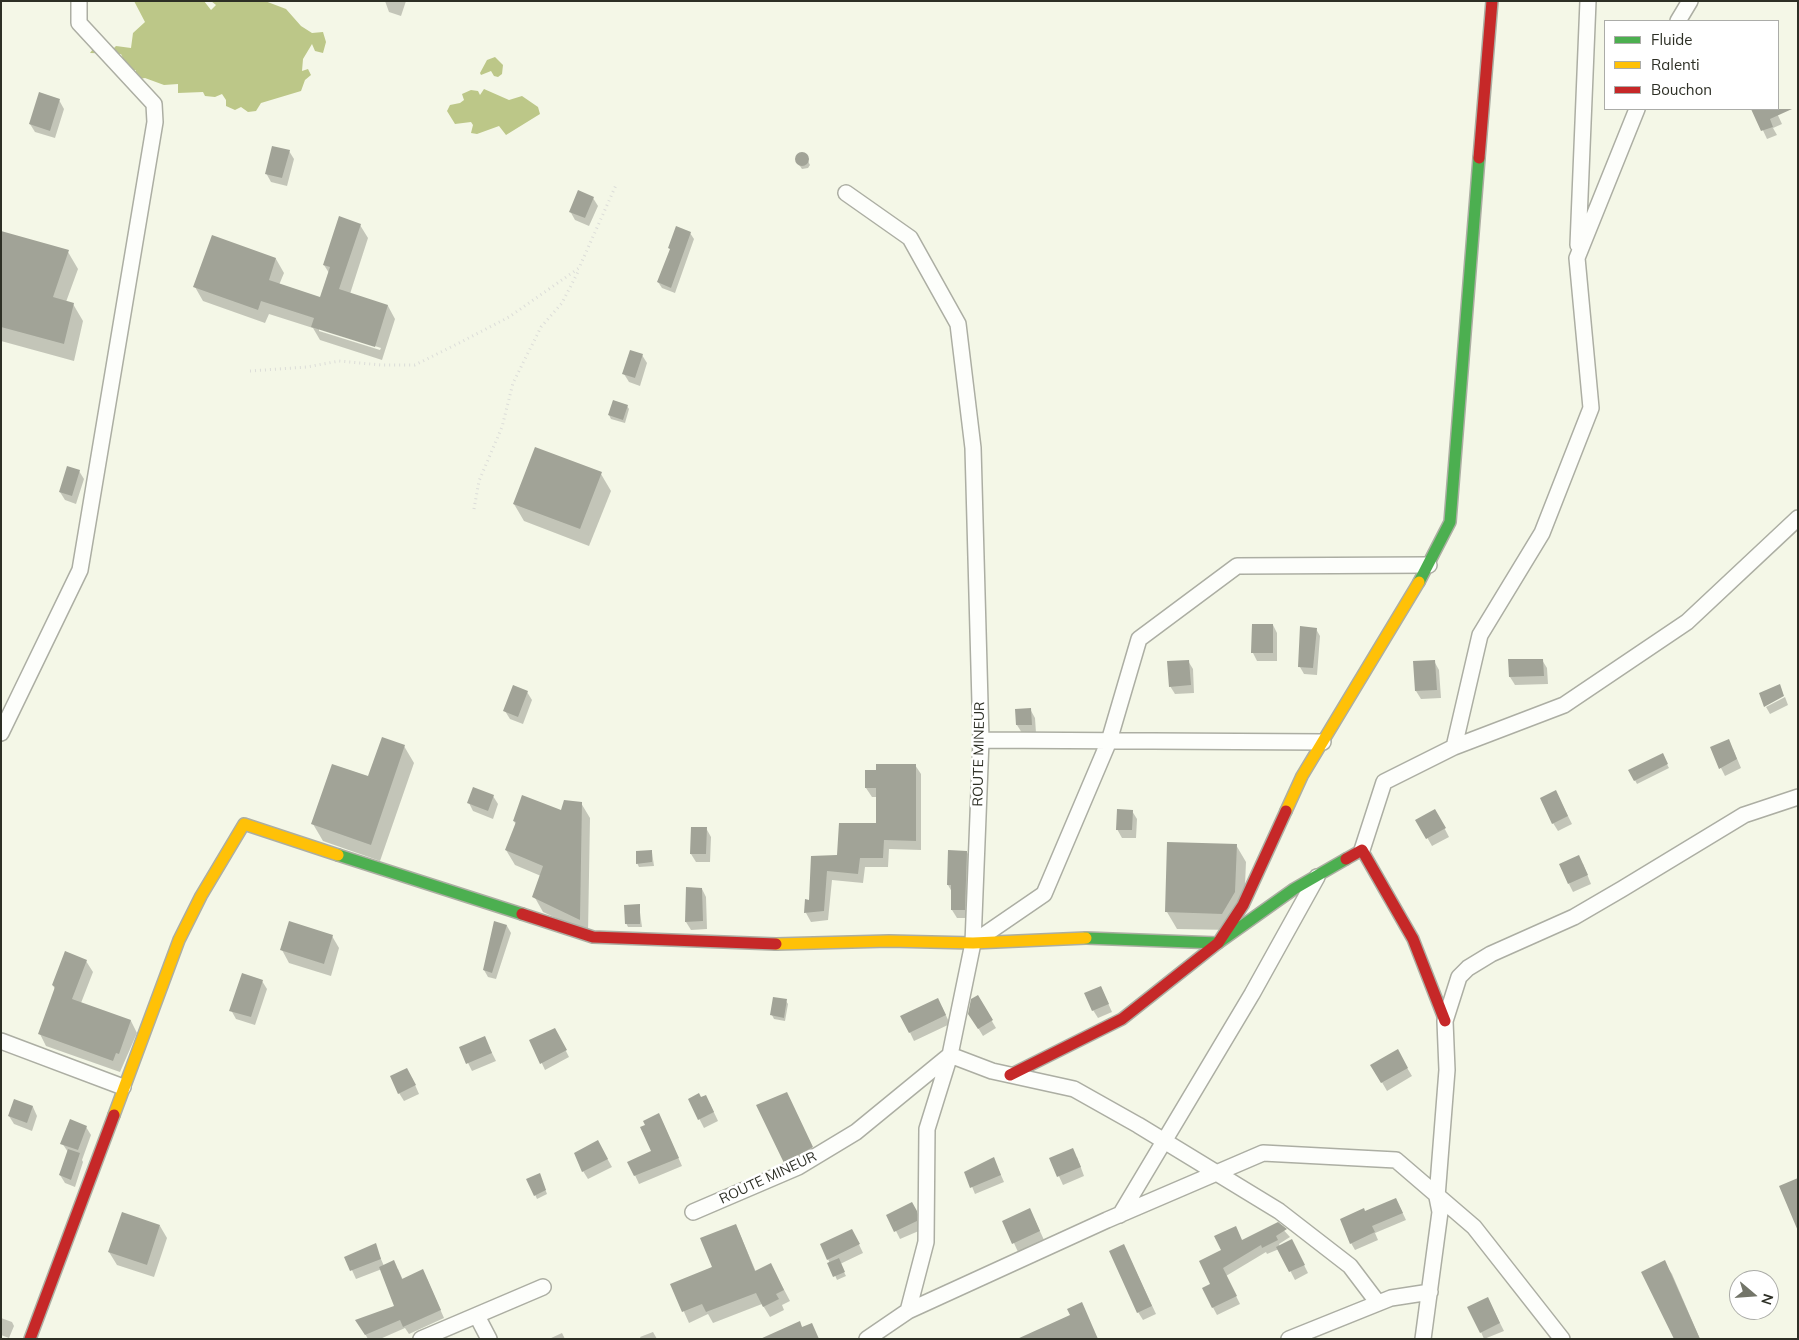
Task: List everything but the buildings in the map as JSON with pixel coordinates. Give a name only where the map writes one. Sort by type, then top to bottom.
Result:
[{"type":"street","points":[[1,733],[80,570],[155,122],[154,104],[79,23],[79,1]]},
{"type":"street","points":[[1218,943],[1243,905],[1302,776],[1418,587],[1450,522],[1492,1]]},
{"type":"street","points":[[1454,748],[1480,635],[1542,533],[1591,408],[1577,258],[1588,1]]},
{"type":"street","points":[[1679,20],[1690,1]]},
{"type":"street","points":[[1577,258],[1637,110]]},
{"type":"street","name":"ROUTE MINEUR","points":[[693,1212],[798,1167],[848,1137],[950,1055],[973,943],[981,740],[973,448],[958,324],[910,238],[846,193]]},
{"type":"street","points":[[1010,1075],[1122,1019],[1218,943],[1294,889],[1362,850],[1384,782],[1454,748],[1564,705],[1687,622],[1798,518]]},
{"type":"street","points":[[973,943],[1044,894],[1109,741],[1139,638],[1237,566],[1429,565]]},
{"type":"street","points":[[981,740],[1323,742]]},
{"type":"street","points":[[1445,1021],[1459,977],[1468,968],[1574,916],[1744,815],[1798,797]]},
{"type":"street","points":[[30,1339],[179,940],[200,896],[244,824],[593,937],[790,945],[889,941],[973,943],[1066,937],[1218,943]]},
{"type":"street","points":[[1362,850],[1413,939],[1445,1021],[1447,1070],[1437,1197],[1440,1212],[1423,1339]]},
{"type":"street","points":[[1120,1215],[1252,994],[1317,876]]},
{"type":"street","points":[[1,1041],[123,1087]]},
{"type":"street","points":[[908,1311],[926,1242],[927,1129],[950,1055],[992,1071],[1074,1088],[1218,1172],[1279,1211],[1350,1266],[1378,1303]]},
{"type":"street","points":[[867,1339],[908,1311],[1120,1215],[1263,1153],[1396,1160],[1474,1228],[1562,1339]]},
{"type":"street","points":[[421,1339],[543,1287]]},
{"type":"street","points":[[1289,1339],[1391,1298],[1430,1292]]},
{"type":"street","points":[[477,1316],[489,1339]]},
{"type":"path","points":[[474,509],[479,481],[502,427],[513,384],[541,327],[562,303],[616,185]]},
{"type":"path","points":[[250,371],[307,367],[339,360],[381,365],[415,365],[509,317],[579,268]]},
{"type":"shaded area","points":[[134,1],[204,1],[211,10],[216,5],[211,1],[265,1],[286,9],[301,26],[312,33],[323,32],[326,42],[323,53],[315,51],[312,44],[303,59],[302,71],[308,69],[311,75],[305,80],[301,91],[261,103],[256,111],[248,112],[241,107],[235,110],[226,106],[226,100],[222,94],[215,97],[205,96],[203,92],[178,93],[178,84],[164,85],[145,78],[133,80],[136,70],[126,73],[127,67],[121,54],[90,53],[93,49],[114,48],[116,46],[131,48],[133,33],[145,22]]},
{"type":"shaded area","points":[[495,57],[503,65],[502,74],[498,77],[494,76],[491,71],[481,75],[480,73],[487,60]]},
{"type":"shaded area","points":[[484,89],[509,100],[522,96],[538,107],[540,114],[506,135],[499,126],[477,134],[471,133],[473,125],[471,122],[455,124],[447,111],[450,105],[464,100],[462,94],[471,90],[478,91],[480,95]]},
{"type":"traffic: fast","points":[[1419,582],[1450,522],[1479,158]]},
{"type":"traffic: fast","points":[[338,855],[522,914]]},
{"type":"traffic: fast","points":[[1086,938],[1218,943],[1294,889],[1346,859]]},
{"type":"traffic: slow","points":[[1286,811],[1302,776],[1419,582]]},
{"type":"traffic: slow","points":[[114,1115],[179,940],[201,896],[244,824],[338,855]]},
{"type":"traffic: slow","points":[[776,944],[889,941],[973,943],[1086,938]]},
{"type":"traffic: jam","points":[[1479,158],[1492,1]]},
{"type":"traffic: jam","points":[[1010,1075],[1122,1019],[1218,943],[1243,905],[1286,811]]},
{"type":"traffic: jam","points":[[1346,859],[1362,850],[1413,939],[1445,1021]]},
{"type":"traffic: jam","points":[[522,914],[593,937],[776,944]]},
{"type":"traffic: jam","points":[[30,1339],[114,1115]]}]
